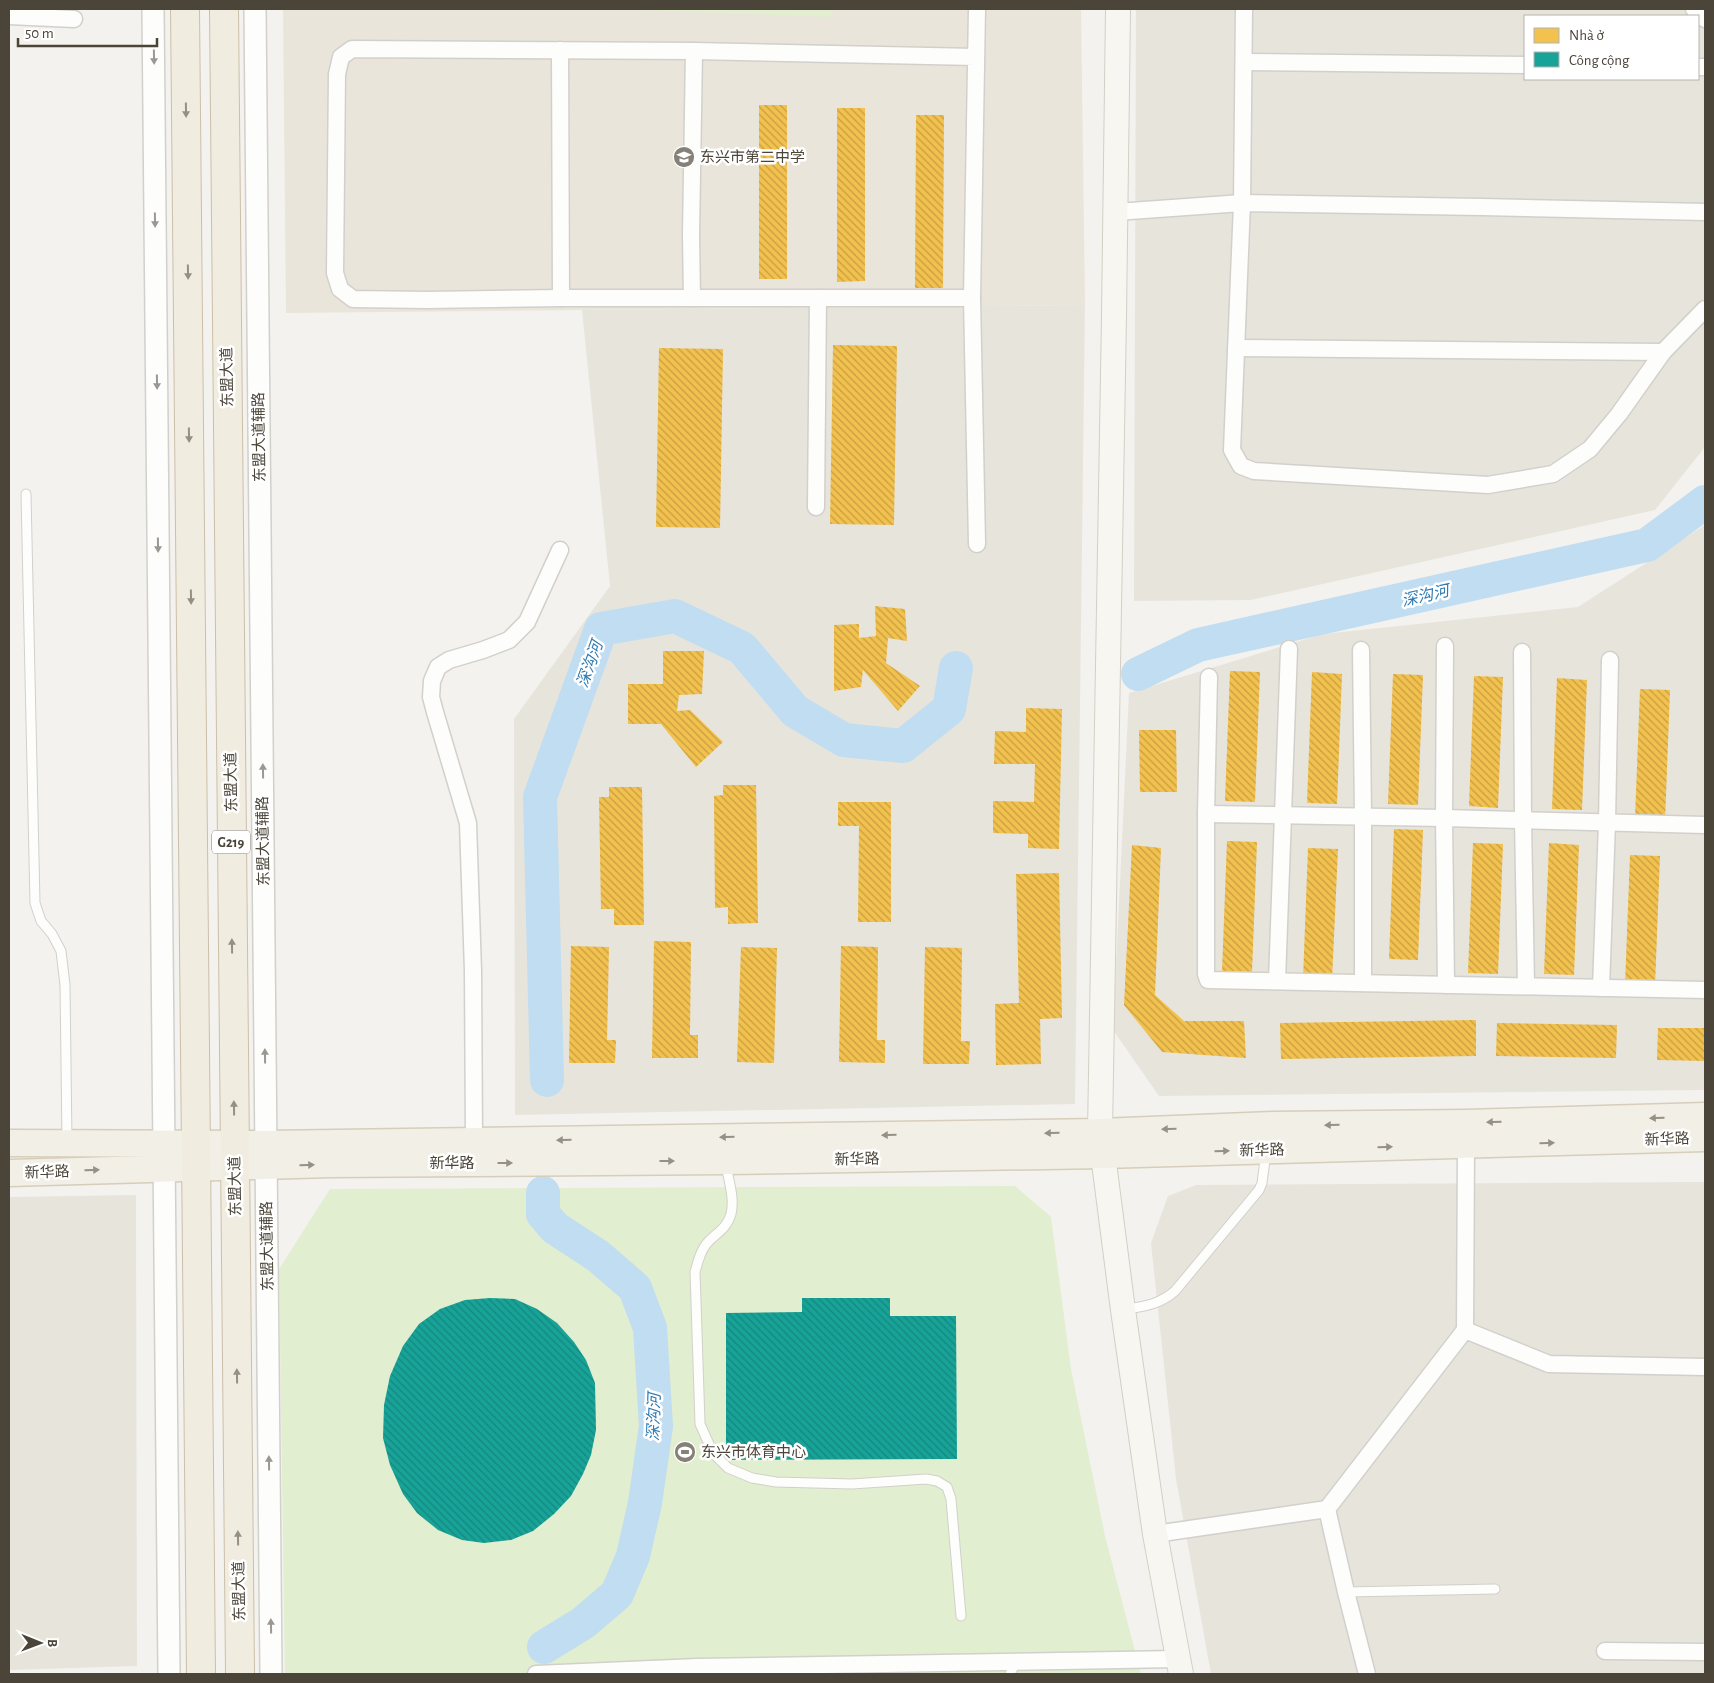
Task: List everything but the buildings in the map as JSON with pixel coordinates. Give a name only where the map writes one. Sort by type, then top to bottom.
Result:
[{"type":"highway","name":"G219","points":[[185,9],[201,1674]]},
{"type":"highway","name":"东盟大道","points":[[224,9],[240,1674]]},
{"type":"main road","points":[[1118,9],[1102,1143],[1123,1310],[1155,1534],[1179,1666]]},
{"type":"main road","name":"新华路","points":[[9,1144],[164,1143],[196,1155],[726,1161],[1102,1143],[1272,1125],[1466,1123],[1705,1116]]},
{"type":"main road","name":"新华路","points":[[266,1155],[474,1141],[1102,1143],[1266,1150],[1705,1138]]},
{"type":"main road","name":"新华路","points":[[9,1173],[165,1169],[196,1155]]},
{"type":"street","points":[[153,9],[169,1674]]},
{"type":"street","name":"东盟大道辅路","points":[[255,9],[271,1674]]},
{"type":"street","points":[[976,544],[972,298],[977,9]]},
{"type":"street","points":[[1244,9],[1242,203],[1232,450],[1241,466],[1254,471],[1488,485],[1553,474],[1590,449],[1619,414],[1662,352],[1705,310]]},
{"type":"street","points":[[1694,9],[1701,12],[1705,19]]},
{"type":"street","points":[[9,16],[74,19]]},
{"type":"street","points":[[972,298],[353,299],[340,289],[335,273],[337,74],[341,57],[352,49],[376,48],[694,51],[976,57]]},
{"type":"street","points":[[560,50],[561,298]]},
{"type":"street","points":[[692,298],[690,235],[694,51]]},
{"type":"street","points":[[1244,62],[1524,65]]},
{"type":"street","points":[[1116,212],[1242,203],[1482,206],[1705,212]]},
{"type":"street","points":[[816,507],[818,298]]},
{"type":"street","points":[[1236,348],[1662,352]]},
{"type":"street","points":[[474,1141],[473,971],[468,823],[431,697],[432,681],[438,667],[449,660],[508,640],[527,622],[560,550]]},
{"type":"street","points":[[1445,646],[1444,818],[1446,985]]},
{"type":"street","points":[[1277,981],[1289,649]]},
{"type":"street","points":[[1361,650],[1363,983]]},
{"type":"street","points":[[1522,652],[1526,986]]},
{"type":"street","points":[[1601,988],[1610,660]]},
{"type":"street","points":[[1209,677],[1206,814],[1206,974],[1208,980],[1705,990]]},
{"type":"street","points":[[1206,814],[1705,825]]},
{"type":"street","points":[[1155,1534],[1327,1508],[1465,1330],[1466,1145]]},
{"type":"street","points":[[1465,1330],[1549,1364],[1705,1367]]},
{"type":"street","points":[[1327,1508],[1367,1674]]},
{"type":"street","points":[[1605,1651],[1705,1652]]},
{"type":"street","points":[[536,1674],[697,1667],[1013,1668],[1179,1666]]},
{"type":"lane","points":[[26,494],[34,903],[41,921],[52,934],[61,951],[65,985],[67,1143]]},
{"type":"lane","points":[[1123,1310],[1166,1300],[1175,1291],[1259,1190],[1262,1183],[1266,1150]]},
{"type":"lane","points":[[726,1161],[732,1203],[731,1216],[721,1232],[710,1240],[701,1254],[695,1272],[700,1424],[713,1452],[728,1468],[752,1478],[776,1482],[852,1484],[926,1479],[937,1481],[948,1487],[951,1499],[961,1616]]},
{"type":"lane","points":[[1346,1592],[1495,1589]]},
{"type":"lane","points":[[670,1674],[697,1667]]},
{"type":"shaded area","name":"东兴市第二中学","points":[[283,9],[1081,9],[1085,305],[286,313]]},
{"type":"shaded area","points":[[1136,9],[1705,9],[1705,447],[1655,510],[1251,600],[1134,601]]},
{"type":"shaded area","points":[[1085,305],[1075,1104],[515,1115],[514,719],[610,586],[582,310]]},
{"type":"shaded area","points":[[1705,525],[1705,1090],[1159,1096],[1113,1030],[1129,693],[1323,634],[1578,607]]},
{"type":"shaded area","points":[[1705,1182],[1705,1674],[1211,1674],[1176,1479],[1151,1243],[1168,1196],[1196,1185]]},
{"type":"shaded area","points":[[136,1195],[137,1666],[9,1670],[9,1197]]},
{"type":"green space","points":[[609,9],[832,9],[833,17]]},
{"type":"green space","name":"东兴市体育中心","points":[[1015,1186],[1051,1217],[1071,1369],[1105,1536],[1141,1674],[285,1674],[279,1269],[330,1189]]},
{"type":"waterway","name":"深沟河","points":[[1138,674],[1198,645],[1647,545],[1705,502]]},
{"type":"waterway","name":"深沟河","points":[[547,1080],[540,797],[601,629],[675,616],[742,648],[795,711],[844,740],[903,746],[949,709],[956,668]]},
{"type":"waterway","name":"深沟河","points":[[543,1193],[543,1214],[555,1228],[598,1256],[635,1288],[650,1328],[656,1426],[645,1503],[633,1556],[617,1594],[583,1623],[544,1647]]},
{"type":"place","name":"东兴市第二中学","points":[[684,157]]},
{"type":"place","name":"东兴市体育中心","points":[[685,1452]]}]
